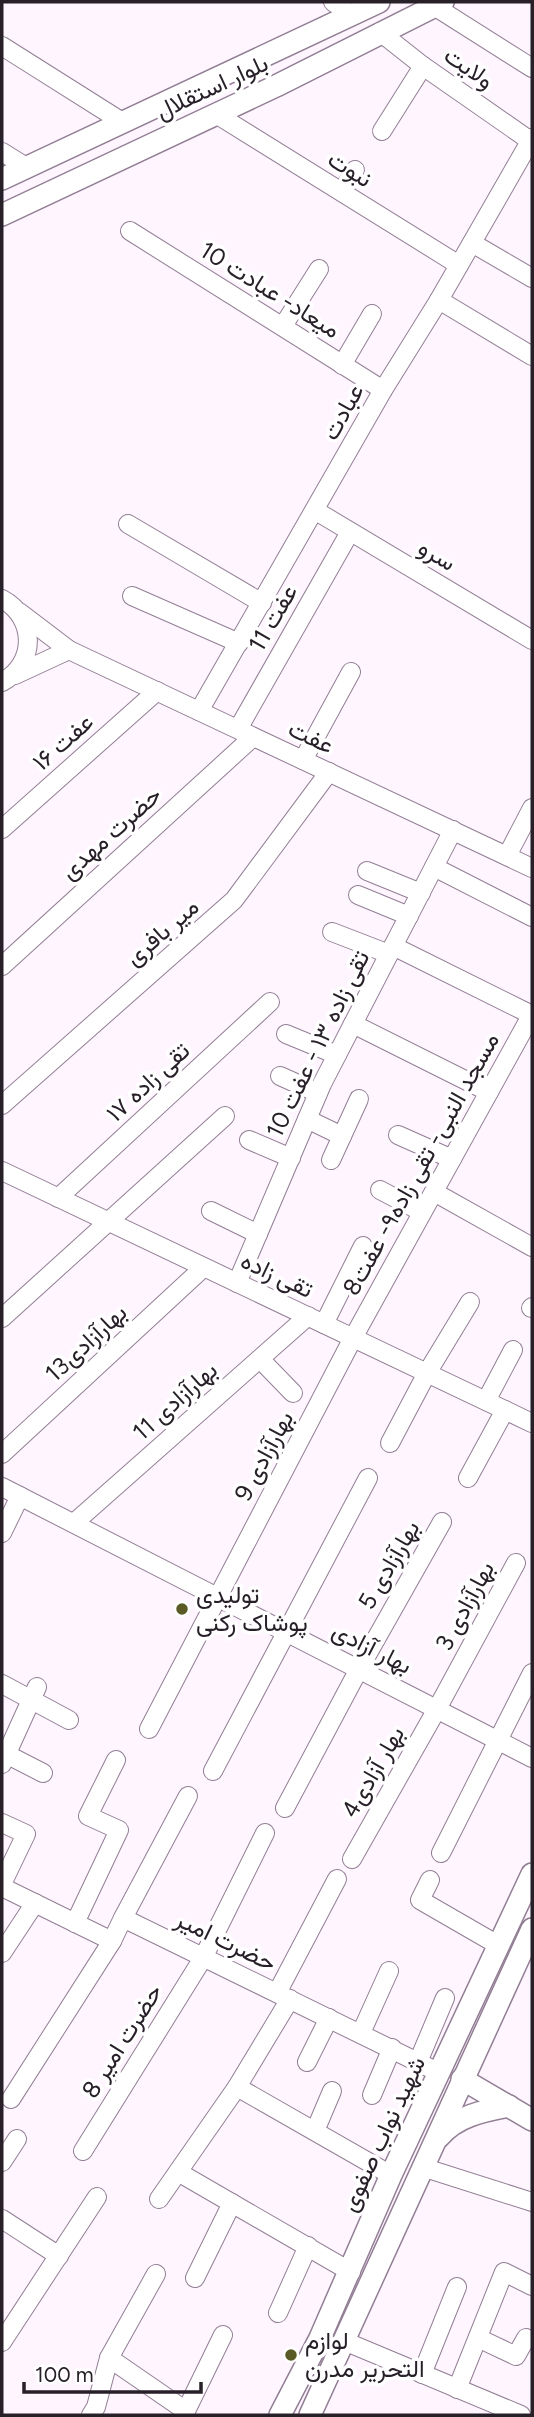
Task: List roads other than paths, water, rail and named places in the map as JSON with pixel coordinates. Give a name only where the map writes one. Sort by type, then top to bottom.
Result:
[{"type":"main road","name":"بلوار استقلال","points":[[2,179],[379,2]]},
{"type":"main road","name":"بلوار استقلال","points":[[2,215],[276,86],[438,4]]},
{"type":"main road","name":"شهید نواب صفوی","points":[[284,2407],[351,2272],[391,2175],[532,1874]]},
{"type":"main road","name":"شهید نواب صفوی","points":[[311,2412],[532,1929]]},
{"type":"main road","points":[[462,2079],[532,2120]]},
{"type":"main road","points":[[433,2143],[446,2128],[463,2118],[509,2106]]},
{"type":"main road","points":[[284,2407],[311,2412]]},
{"type":"street","points":[[333,2],[352,15]]},
{"type":"street","points":[[438,4],[532,68]]},
{"type":"street","name":"ولایت","points":[[380,32],[423,66],[532,140]]},
{"type":"street","points":[[2,46],[124,123]]},
{"type":"street","points":[[382,131],[423,66]]},
{"type":"street","name":"نبوت","points":[[216,114],[459,265]]},
{"type":"street","name":"عبادت","points":[[199,711],[383,390],[532,140]]},
{"type":"street","points":[[2,152],[26,167]]},
{"type":"street","points":[[342,192],[355,170]]},
{"type":"street","name":"میعاد- عبادت 10","points":[[130,231],[383,390]]},
{"type":"street","points":[[472,243],[532,278]]},
{"type":"street","points":[[283,326],[319,269]]},
{"type":"street","points":[[439,300],[532,356]]},
{"type":"street","points":[[342,365],[372,314]]},
{"type":"street","name":"سرو","points":[[316,511],[532,640]]},
{"type":"street","points":[[128,524],[262,603]]},
{"type":"street","name":"عفت 11","points":[[245,733],[350,532]]},
{"type":"street","points":[[132,597],[239,643]]},
{"type":"street","name":"عفت","points":[[2,599],[69,650],[532,868]]},
{"type":"street","points":[[5,681],[20,668],[28,648],[28,633],[19,612]]},
{"type":"street","points":[[5,681],[69,650]]},
{"type":"street","points":[[303,760],[351,673]]},
{"type":"street","name":"عفت ۱۶","points":[[2,829],[157,691]]},
{"type":"street","name":"حضرت مهدی","points":[[2,966],[245,733]]},
{"type":"street","name":"میر بافری","points":[[2,1105],[234,900],[329,772]]},
{"type":"street","points":[[507,856],[532,808]]},
{"type":"street","name":"تقی زاده ۱۳ - عفت 10","points":[[237,1283],[318,1093],[453,830]]},
{"type":"street","points":[[434,867],[532,917]]},
{"type":"street","points":[[366,871],[421,893]]},
{"type":"street","points":[[358,895],[409,916]]},
{"type":"street","points":[[332,932],[391,950],[532,1014]]},
{"type":"street","name":"تقی زاده ۱۷","points":[[58,1198],[270,1002]]},
{"type":"street","name":"مسجد النبی- تقی زاده۹- عفت8","points":[[353,1338],[532,1014]]},
{"type":"street","points":[[353,1024],[489,1092]]},
{"type":"street","points":[[286,1034],[337,1055]]},
{"type":"street","points":[[280,1076],[318,1093]]},
{"type":"street","points":[[331,1160],[359,1099]]},
{"type":"street","points":[[2,1318],[225,1116]]},
{"type":"street","points":[[307,1119],[342,1136]]},
{"type":"street","points":[[398,1135],[452,1160]]},
{"type":"street","points":[[249,1140],[291,1158]]},
{"type":"street","name":"تقی زاده","points":[[3,1173],[532,1423]]},
{"type":"street","points":[[380,1190],[422,1212]]},
{"type":"street","points":[[434,1192],[532,1246]]},
{"type":"street","points":[[211,1211],[258,1234]]},
{"type":"street","points":[[316,1320],[363,1246]]},
{"type":"street","name":"بهارآزادی13","points":[[2,1454],[203,1268]]},
{"type":"street","points":[[390,1443],[427,1373],[470,1302]]},
{"type":"street","name":"بهارآزادی 11","points":[[74,1523],[260,1359],[316,1320]]},
{"type":"street","name":"بهارآزادی 9","points":[[149,1729],[353,1338]]},
{"type":"street","points":[[486,1401],[513,1350]]},
{"type":"street","points":[[260,1359],[293,1393]]},
{"type":"street","points":[[468,1478],[505,1410]]},
{"type":"street","points":[[212,1771],[368,1478]]},
{"type":"street","name":"بهار آزادی","points":[[2,1487],[532,1758]]},
{"type":"street","points":[[2,1533],[20,1496]]},
{"type":"street","name":"بهارآزادی 5","points":[[285,1808],[442,1522]]},
{"type":"street","name":"بهارآزادی 3","points":[[437,1709],[516,1563]]},
{"type":"street","points":[[441,1853],[532,1673]]},
{"type":"street","points":[[2,1684],[34,1693],[69,1720]]},
{"type":"street","points":[[34,1693],[3,1757],[43,1773]]},
{"type":"street","name":"بهار آزادی4","points":[[352,1859],[437,1709]]},
{"type":"street","points":[[75,1923],[119,1830],[88,1815],[116,1760]]},
{"type":"street","points":[[11,2099],[112,1941],[188,1796]]},
{"type":"street","points":[[2,1823],[26,1834],[2,1885],[112,1941]]},
{"type":"street","name":"حضرت امیر 8","points":[[83,2151],[203,1958],[265,1833]]},
{"type":"street","points":[[159,2199],[237,2087],[284,1996],[337,1879]]},
{"type":"street","points":[[430,1880],[420,1900],[498,1945]]},
{"type":"street","points":[[2,1953],[34,1903]]},
{"type":"street","name":"حضرت امیر","points":[[123,1918],[440,2073]]},
{"type":"street","points":[[361,2033],[389,1971]]},
{"type":"street","points":[[418,2062],[445,1998]]},
{"type":"street","points":[[307,2062],[329,2018]]},
{"type":"street","points":[[372,2095],[392,2048]]},
{"type":"street","points":[[237,2087],[391,2175]]},
{"type":"street","points":[[315,2131],[332,2091]]},
{"type":"street","points":[[2,2162],[17,2139]]},
{"type":"street","points":[[422,2167],[532,2203]]},
{"type":"street","points":[[178,2172],[351,2272]]},
{"type":"street","points":[[2,2343],[97,2197]]},
{"type":"street","points":[[195,2278],[232,2203]]},
{"type":"street","points":[[2,2219],[59,2256]]},
{"type":"street","points":[[278,2313],[308,2246]]},
{"type":"street","points":[[457,2389],[504,2272],[532,2286]]},
{"type":"street","points":[[91,2415],[96,2407],[109,2358],[156,2274]]},
{"type":"street","points":[[422,2374],[457,2287]]},
{"type":"street","points":[[109,2358],[185,2413],[223,2335]]},
{"type":"street","points":[[478,2338],[516,2356],[526,2338]]},
{"type":"street","points":[[344,2341],[457,2389],[480,2408],[521,2415]]},
{"type":"place","name":"تولیدی پوشاک رکنی","points":[[182,1609]]},
{"type":"place","name":"لوازم التحریر مدرن","points":[[291,2355]]}]
